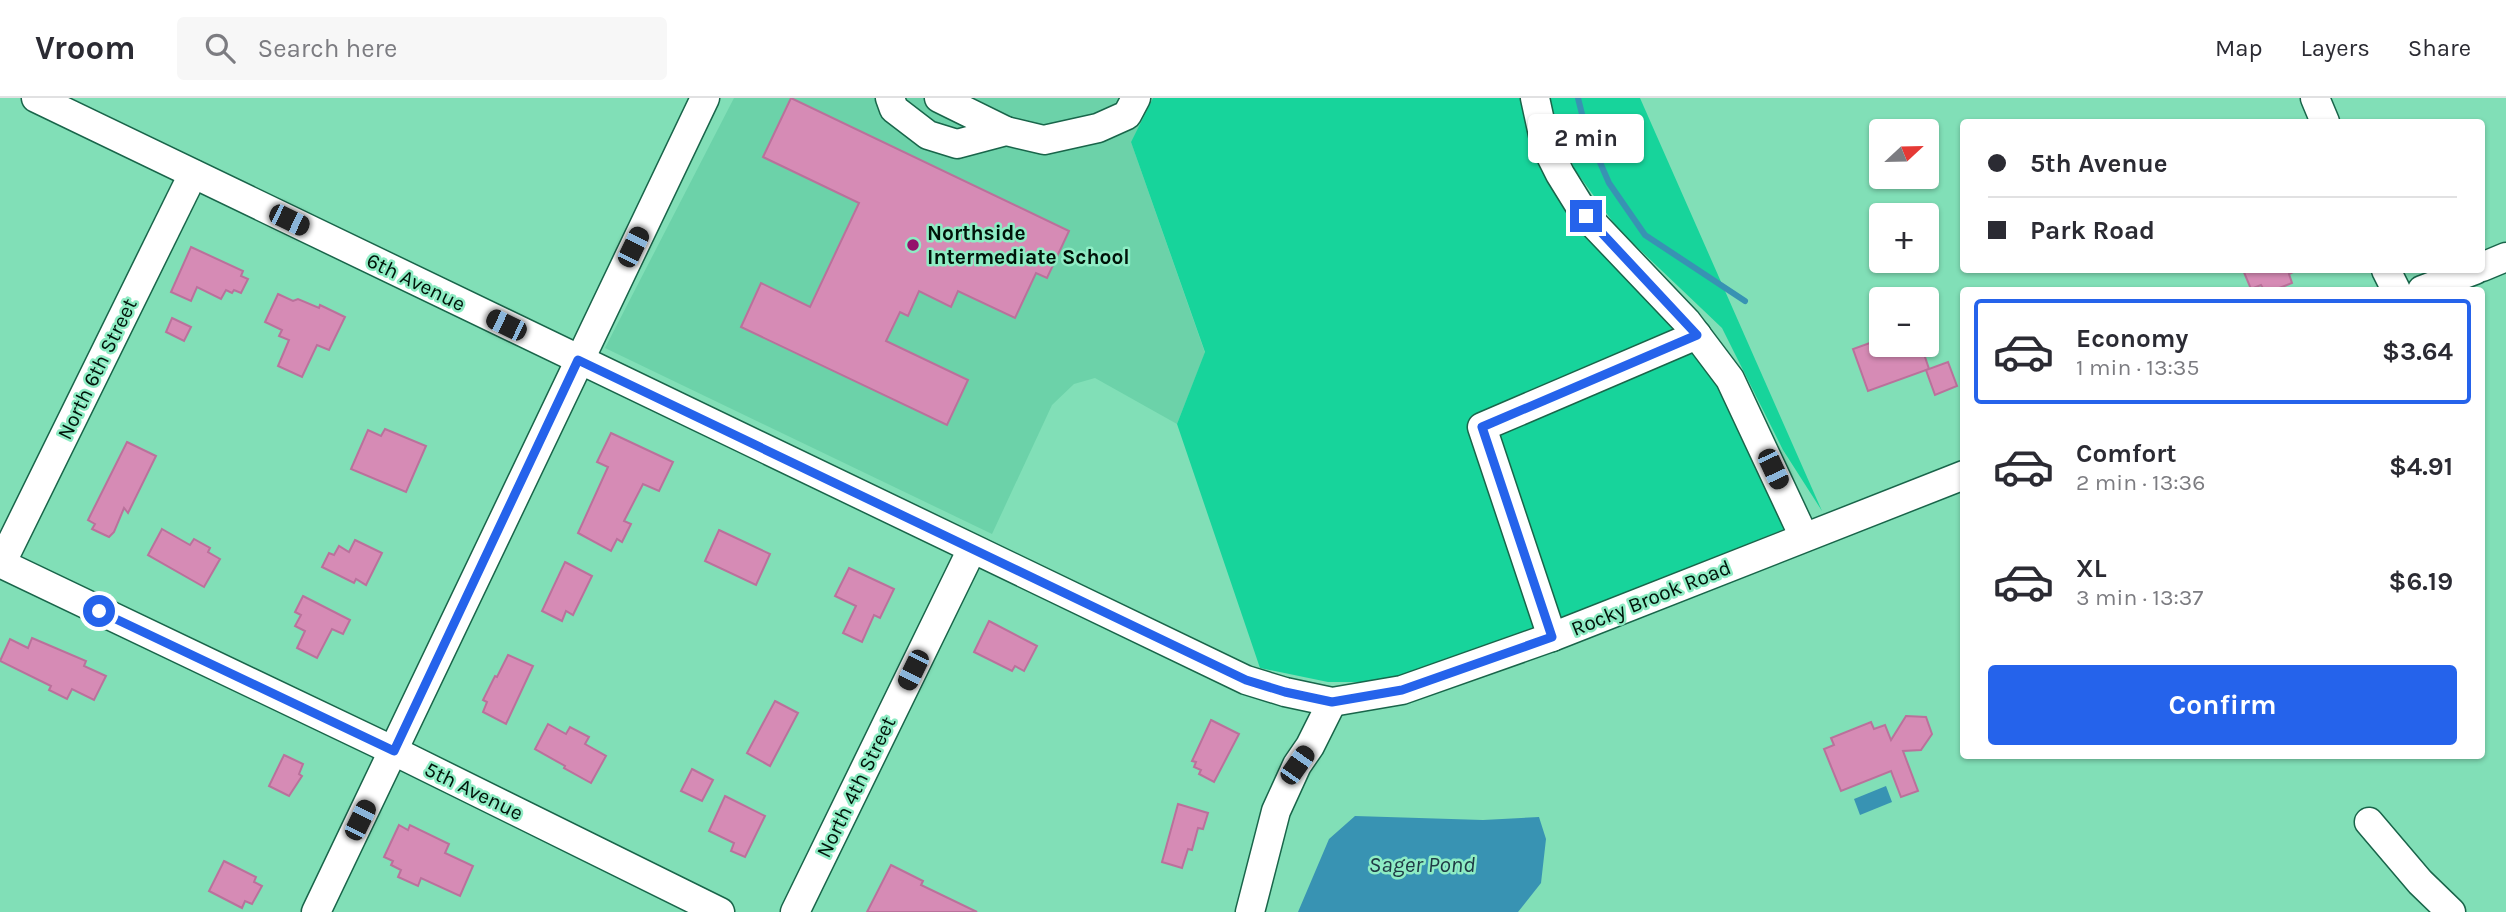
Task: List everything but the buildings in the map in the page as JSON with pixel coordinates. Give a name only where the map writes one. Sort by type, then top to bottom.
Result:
[{"type":"street","name":"6th Avenue","points":[[36,98],[1246,680],[1332,702]]},
{"type":"street","points":[[317,912],[705,98]]},
{"type":"street","points":[[890,98],[894,109],[928,135],[957,144],[1006,131]]},
{"type":"street","points":[[939,98],[1006,131],[1044,140],[1098,128],[1127,115],[1136,98]]},
{"type":"street","points":[[1535,98],[1545,144],[1586,216],[1697,335],[1730,379],[1804,537]]},
{"type":"street","points":[[2315,98],[2324,119]]},
{"type":"street","name":"North 6th Street","points":[[0,564],[192,174]]},
{"type":"street","points":[[2485,266],[2506,257]]},
{"type":"street","points":[[2430,287],[2467,273]]},
{"type":"street","points":[[1552,637],[1482,427],[1697,335]]},
{"type":"street","name":"Rocky Brook Road","points":[[1332,702],[1402,690],[1552,637],[1960,477]]},
{"type":"street","name":"North 4th Street","points":[[795,912],[972,549]]},
{"type":"street","name":"5th Avenue","points":[[0,564],[394,751],[720,912]]},
{"type":"street","points":[[1250,912],[1276,811],[1297,765],[1310,746],[1332,702]]},
{"type":"street","points":[[2369,822],[2420,882],[2451,912]]},
{"type":"shaded area","name":"Northside Intermediate School","points":[[734,98],[1153,98],[1131,142],[1205,353],[1177,424],[1095,378],[1074,384],[1052,405],[992,534],[605,348]]},
{"type":"shaded area","points":[[1153,98],[1523,98],[1534,151],[1572,221],[1699,352],[1720,384],[1785,529],[1447,664],[1385,682],[1328,682],[1260,668],[1177,424],[1205,352],[1131,142]]},
{"type":"shaded area","points":[[1550,98],[1640,98],[1822,511],[1783,450],[1722,328],[1618,229],[1575,170],[1554,121]]},
{"type":"water","points":[[1886,786],[1892,802],[1860,815],[1854,799]]},
{"type":"water","name":"Sager Pond","points":[[1355,816],[1483,820],[1539,817],[1546,839],[1541,883],[1518,912],[1298,912],[1329,839]]},
{"type":"waterway","points":[[1578,98],[1586,130],[1609,183],[1645,235],[1745,301]]},
{"type":"place","name":"Northside Intermediate School","points":[[913,245]]},
{"type":"route","points":[[99,611],[394,751],[578,360],[1246,680],[1332,702],[1402,690],[1552,637],[1482,427],[1697,335],[1586,216]]}]
